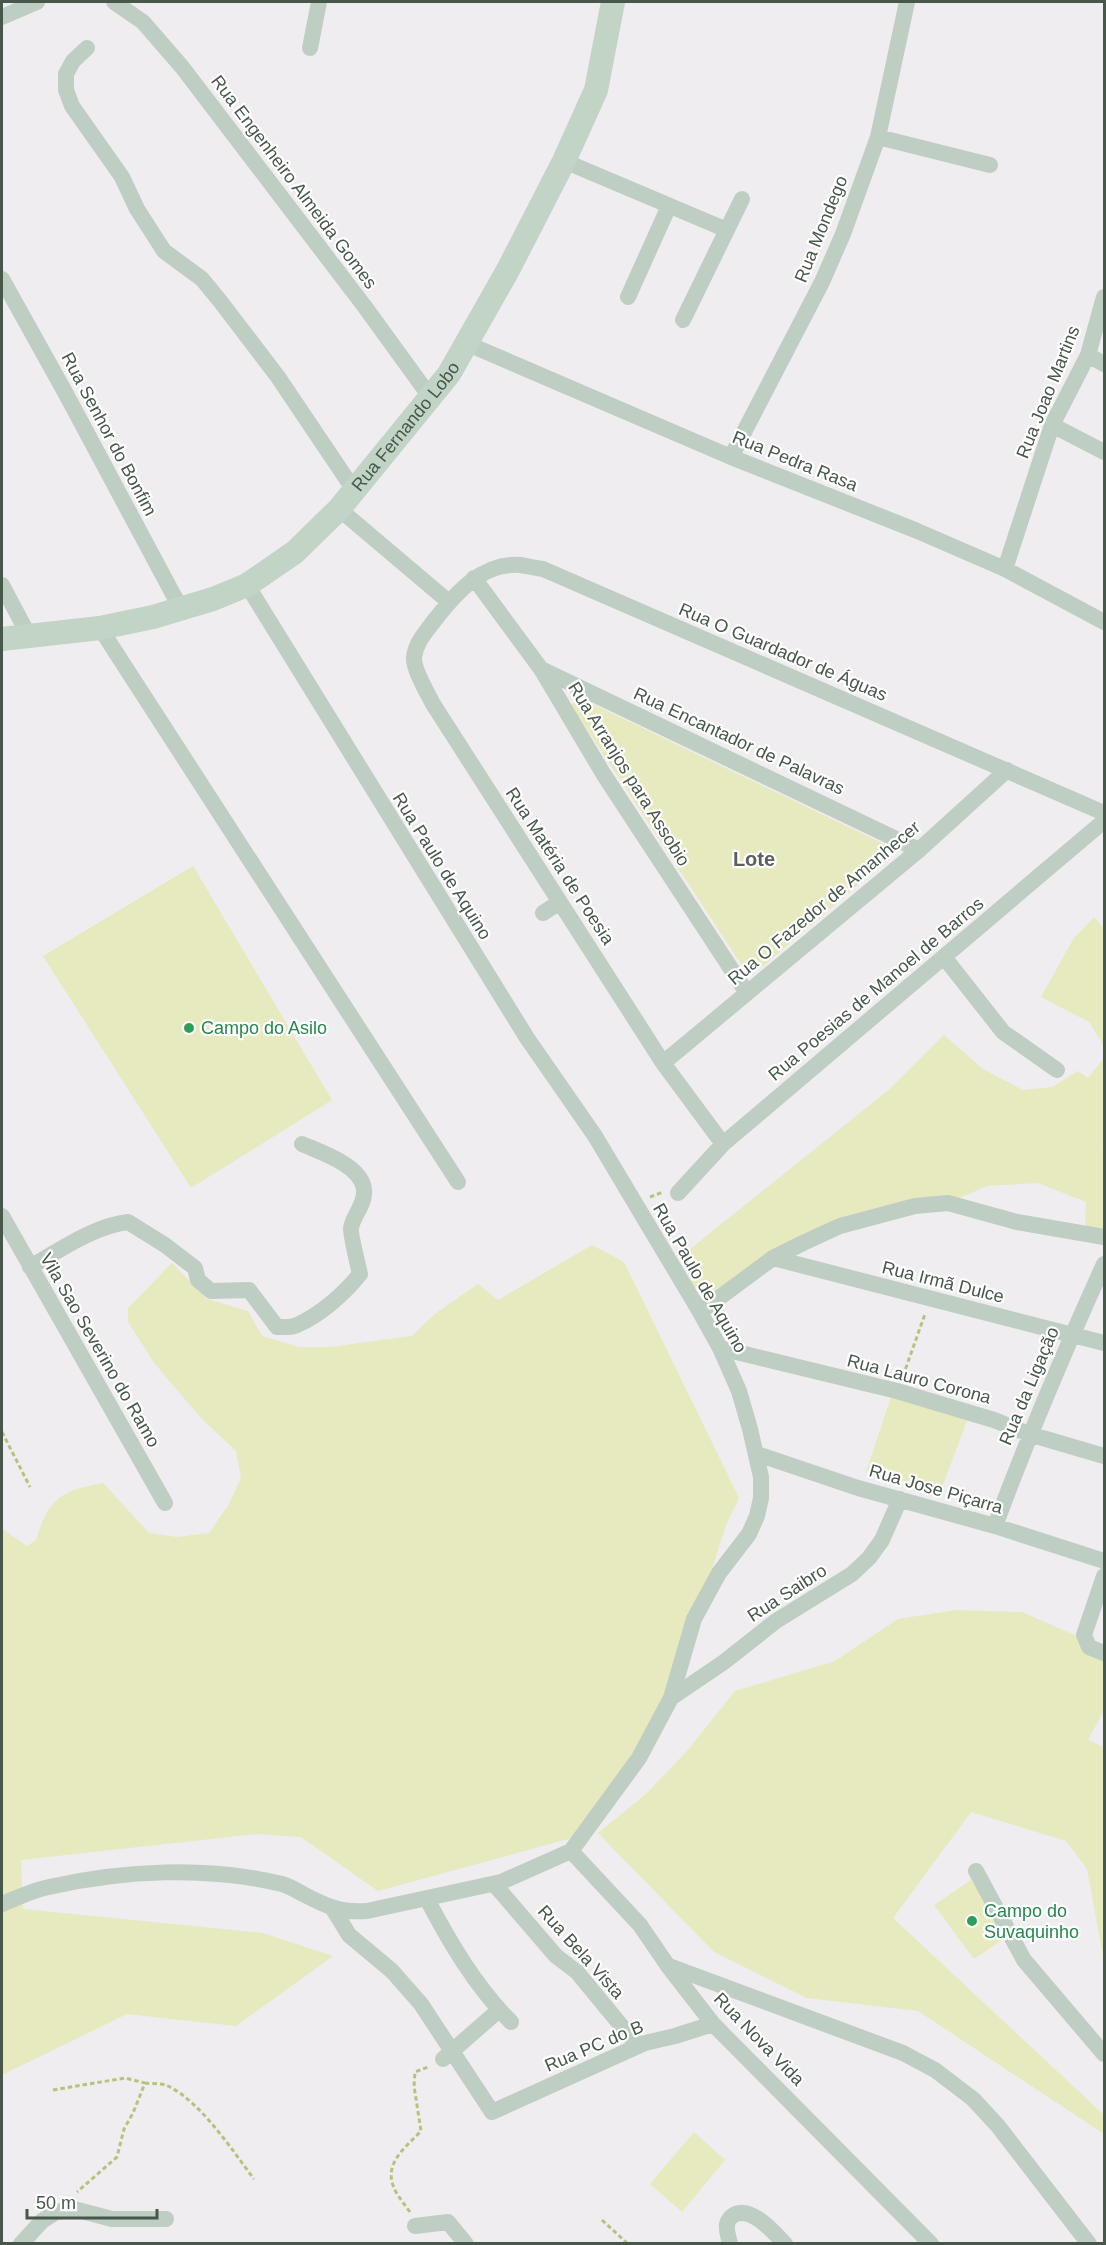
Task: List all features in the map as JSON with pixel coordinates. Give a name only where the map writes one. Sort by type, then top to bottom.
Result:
[{"type":"main road","name":"Rua Fernando Lobo","points":[[2,639],[100,628],[213,599],[247,585],[295,552],[346,500],[431,398],[468,344],[564,161],[596,90],[613,2]]},
{"type":"street","points":[[2,17],[37,2]]},
{"type":"street","name":"Rua Engenheiro Almeida Gomes","points":[[114,2],[143,22],[182,67],[365,307],[431,398]]},
{"type":"street","points":[[310,48],[319,2]]},
{"type":"street","name":"Rua Mondego","points":[[731,457],[822,282],[843,234],[879,137],[907,2]]},
{"type":"street","points":[[87,48],[73,61],[66,74],[66,90],[72,106],[122,177],[137,208],[164,251],[202,279],[284,386],[346,500],[449,602]]},
{"type":"street","points":[[879,137],[990,165]]},
{"type":"street","points":[[564,161],[727,231]]},
{"type":"street","points":[[683,320],[742,199]]},
{"type":"street","points":[[628,297],[669,206]]},
{"type":"street","name":"Rua Senhor do Bonfim","points":[[2,279],[181,609]]},
{"type":"street","name":"Rua Joao Martins","points":[[1005,568],[1052,425],[1088,355],[1104,297]]},
{"type":"street","name":"Rua Pedra Rasa","points":[[468,344],[731,457],[1005,568],[1104,622]]},
{"type":"street","points":[[1088,355],[1104,364]]},
{"type":"street","points":[[1052,425],[1104,452]]},
{"type":"street","name":"Rua O Guardador de Águas","points":[[449,602],[474,578],[495,568],[518,565],[543,569],[1104,813]]},
{"type":"street","name":"Rua Arranjos para Assobio","points":[[474,578],[541,669],[604,775],[747,993]]},
{"type":"street","points":[[2,585],[29,636]]},
{"type":"street","name":"Rua Paulo de Aquino","points":[[2,1904],[47,1887],[129,1873],[209,1874],[259,1879],[285,1885],[333,1909],[353,1912],[368,1911],[494,1884],[571,1851],[639,1758],[671,1698],[689,1635],[702,1603],[719,1573],[749,1534],[758,1516],[761,1498],[757,1454],[739,1391],[720,1348],[595,1136],[526,1038],[247,585]]},
{"type":"street","name":"Rua Matéria de Poesia","points":[[449,602],[418,642],[413,659],[433,704],[663,1063],[723,1144]]},
{"type":"street","points":[[100,628],[458,1182]]},
{"type":"street","name":"Rua Encantador de Palavras","points":[[541,669],[919,850]]},
{"type":"street","name":"Rua O Fazedor de Amanhecer","points":[[663,1063],[919,850],[1007,770]]},
{"type":"street","name":"Rua Poesias de Manoel de Barros","points":[[678,1193],[723,1144],[1104,821]]},
{"type":"street","points":[[543,913],[560,902]]},
{"type":"street","points":[[944,957],[1003,1032],[1057,1070]]},
{"type":"street","points":[[30,1267],[116,1223],[128,1222],[165,1245],[195,1268],[198,1280],[211,1291],[249,1290],[278,1327],[294,1327],[349,1288],[360,1274],[350,1229],[360,1209],[364,1188],[357,1174],[344,1163],[302,1144]]},
{"type":"street","points":[[700,1312],[773,1258],[840,1226],[915,1206],[948,1203],[1017,1222],[1104,1237]]},
{"type":"street","name":"Vila Sao Severino do Ramo","points":[[2,1216],[165,1503]]},
{"type":"street","name":"Rua Irmã Dulce","points":[[773,1258],[1104,1343]]},
{"type":"street","name":"Rua da Ligação","points":[[994,1526],[1029,1434],[1104,1264]]},
{"type":"street","name":"Rua Lauro Corona","points":[[720,1348],[897,1391],[1104,1456]]},
{"type":"street","name":"Rua Jose Piçarra","points":[[757,1454],[848,1484],[994,1526],[1104,1561]]},
{"type":"street","name":"Rua Saibro","points":[[671,1698],[724,1662],[776,1622],[852,1574],[869,1558],[882,1540],[900,1499]]},
{"type":"street","points":[[1100,1651],[1086,1644],[1084,1635],[1104,1576]]},
{"type":"street","name":"Rua Nova Vida","points":[[571,1851],[640,1925],[713,2024],[931,2244]]},
{"type":"street","points":[[976,1872],[1024,1960],[1104,2054]]},
{"type":"street","name":"Rua Bela Vista","points":[[494,1884],[556,1956],[577,1972],[638,2046]]},
{"type":"street","points":[[427,1899],[450,1945],[499,2010],[511,2022]]},
{"type":"street","points":[[333,1909],[349,1935],[392,1971],[421,2004],[448,2055],[499,2010]]},
{"type":"street","points":[[668,1966],[903,2053],[935,2070],[973,2099],[998,2126],[1089,2244]]},
{"type":"street","name":"Rua PC do B","points":[[448,2055],[492,2112],[638,2046],[713,2024]]},
{"type":"street","points":[[21,2244],[42,2221],[56,2212],[74,2208],[112,2219],[166,2219]]},
{"type":"street","points":[[730,2244],[727,2224],[736,2213],[748,2213],[785,2244]]},
{"type":"street","points":[[416,2226],[448,2222],[466,2244]]},
{"type":"path","points":[[635,1205],[664,1192],[678,1193]]},
{"type":"path","points":[[897,1391],[931,1299]]},
{"type":"path","points":[[2,1432],[30,1487]]},
{"type":"path","points":[[416,2226],[395,2190],[391,2171],[394,2159],[421,2131],[414,2085],[415,2072],[448,2055]]},
{"type":"path","points":[[53,2090],[125,2079],[167,2085],[188,2100],[219,2132],[254,2179]]},
{"type":"path","points":[[56,2212],[73,2194],[117,2157],[123,2129],[134,2113],[145,2083]]},
{"type":"path","points":[[602,2220],[628,2244]]},
{"type":"green space","points":[[580,698],[886,845],[888,859],[761,968],[743,967],[571,705]]},
{"type":"green space","name":"Campo do Asilo","points":[[193,866],[332,1100],[191,1188],[43,956]]},
{"type":"green space","points":[[1094,917],[1104,928],[1104,1046],[1089,1022],[1041,997],[1074,938]]},
{"type":"green space","points":[[944,1035],[983,1069],[1023,1090],[1052,1087],[1078,1071],[1088,1078],[1104,1058],[1104,1144],[1101,1147],[1104,1148],[1104,1230],[1085,1233],[1086,1202],[1038,1183],[987,1186],[948,1203],[840,1226],[721,1296],[692,1287],[684,1254],[891,1088]]},
{"type":"green space","points":[[592,1245],[624,1262],[739,1498],[726,1525],[677,1677],[639,1758],[583,1835],[378,1891],[301,1837],[256,1834],[21,1860],[23,1909],[263,1933],[333,1956],[236,2026],[127,2014],[2,2075],[2,1529],[27,1546],[36,1540],[46,1514],[58,1499],[76,1489],[103,1483],[149,1533],[177,1537],[209,1533],[229,1504],[241,1478],[236,1451],[200,1417],[155,1364],[128,1322],[128,1308],[172,1263],[207,1299],[248,1311],[262,1336],[299,1347],[330,1347],[412,1336],[436,1313],[478,1284],[498,1300]]},
{"type":"green space","points":[[892,1394],[968,1418],[941,1490],[866,1472]]},
{"type":"green space","points":[[956,1610],[1022,1612],[1079,1637],[1104,1658],[1104,1710],[1088,1740],[1104,1747],[1104,1957],[1087,1869],[1066,1841],[971,1812],[893,1918],[1104,2115],[1104,2134],[918,2011],[807,1998],[714,1952],[598,1833],[646,1794],[687,1751],[735,1691],[835,1661],[898,1619]]},
{"type":"green space","name":"Campo do Suvaquinho","points":[[971,1880],[1008,1936],[974,1959],[934,1905]]},
{"type":"green space","points":[[694,2132],[725,2160],[682,2212],[650,2184]]},
{"type":"place","name":"Campo do Asilo","points":[[189,1028]]},
{"type":"place","name":"Campo do Suvaquinho","points":[[972,1921]]},
{"type":"district","name":"Lote","points":[[754,859]]}]
